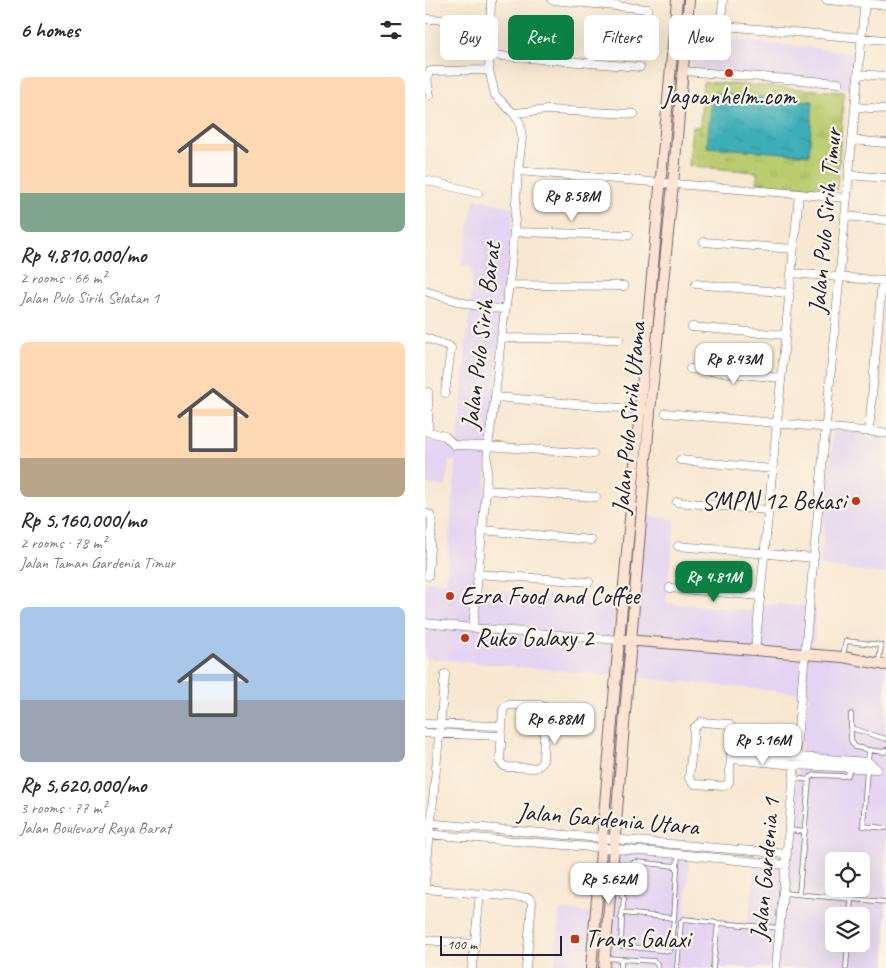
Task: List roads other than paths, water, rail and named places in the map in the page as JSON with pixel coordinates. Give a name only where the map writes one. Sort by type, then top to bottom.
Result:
[{"type":"main road","name":"Jalan Pulo Sirih Utama","points":[[591,968],[639,410],[677,0]]},
{"type":"main road","name":"Jalan Pulo Sirih Utama","points":[[604,963],[650,411],[689,0]]},
{"type":"main road","points":[[623,603],[634,604]]},
{"type":"main road","points":[[619,640],[843,657],[882,664]]},
{"type":"main road","points":[[616,677],[627,678]]},
{"type":"main road","points":[[605,804],[617,805]]},
{"type":"main road","points":[[598,884],[610,885]]},
{"type":"street","name":"Jalan Pulo Sirih Barat","points":[[490,15],[491,0]]},
{"type":"street","points":[[552,0],[647,8]]},
{"type":"street","points":[[723,0],[721,23],[724,26],[886,40]]},
{"type":"street","points":[[827,0],[886,5]]},
{"type":"street","name":"Jalan Pulo Sirih Timur","points":[[805,655],[864,2]]},
{"type":"street","points":[[425,19],[440,19]]},
{"type":"street","points":[[498,56],[639,67]]},
{"type":"street","name":"Jalan Pulo Sirih Barat","points":[[473,628],[477,574],[483,530],[488,446],[509,285],[517,171],[522,138],[520,123],[513,113],[496,97],[489,70],[489,60]]},
{"type":"street","points":[[430,95],[425,77],[429,72],[489,70]]},
{"type":"street","points":[[683,71],[839,83]]},
{"type":"street","points":[[858,74],[886,76]]},
{"type":"street","points":[[855,107],[886,109]]},
{"type":"street","points":[[513,113],[548,110],[634,114]]},
{"type":"street","points":[[852,140],[886,143]]},
{"type":"street","points":[[517,171],[847,198]]},
{"type":"street","points":[[849,176],[886,178]]},
{"type":"street","points":[[425,180],[478,193]]},
{"type":"street","points":[[755,650],[799,194]]},
{"type":"street","points":[[845,216],[886,220]]},
{"type":"street","points":[[514,232],[629,235]]},
{"type":"street","points":[[704,242],[793,249]]},
{"type":"street","points":[[791,273],[884,281],[869,431]]},
{"type":"street","points":[[696,284],[789,293]]},
{"type":"street","points":[[509,285],[624,286]]},
{"type":"street","points":[[425,291],[473,306],[505,309]]},
{"type":"street","points":[[691,326],[785,335]]},
{"type":"street","points":[[425,338],[451,348],[445,394]]},
{"type":"street","points":[[501,338],[619,339]]},
{"type":"street","points":[[690,369],[781,378]]},
{"type":"street","points":[[428,392],[427,431],[445,436],[454,445],[593,454]]},
{"type":"street","points":[[495,397],[650,411]]},
{"type":"street","points":[[666,413],[886,433]]},
{"type":"street","points":[[681,460],[772,469]]},
{"type":"street","points":[[486,490],[596,497]]},
{"type":"street","points":[[677,502],[768,510]]},
{"type":"street","points":[[425,513],[431,515],[432,520],[427,559],[427,576]]},
{"type":"street","points":[[483,530],[591,540]]},
{"type":"street","points":[[678,546],[815,558]]},
{"type":"street","points":[[477,574],[589,582]]},
{"type":"street","points":[[670,588],[760,596]]},
{"type":"street","points":[[425,623],[619,640]]},
{"type":"street","name":"Jalan Gardenia 1","points":[[777,968],[805,655]]},
{"type":"street","points":[[425,884],[427,834],[445,674]]},
{"type":"street","points":[[507,706],[544,706],[542,764],[537,768],[504,766],[500,762],[501,726],[503,710],[507,706]]},
{"type":"street","points":[[701,722],[729,724],[733,728],[732,756],[727,785],[695,784],[689,778],[695,728],[701,722]]},
{"type":"street","points":[[425,724],[501,726]]},
{"type":"street","points":[[425,733],[501,736]]},
{"type":"street","points":[[732,756],[867,766],[886,773]]},
{"type":"street","points":[[795,761],[850,768],[867,766]]},
{"type":"street","name":"Jalan Gardenia Utara","points":[[428,824],[601,844]]},
{"type":"street","points":[[427,834],[614,845],[678,854],[786,865]]},
{"type":"street","name":"Jalan Gardenia Utara","points":[[614,845],[787,854]]},
{"type":"street","points":[[425,889],[529,898],[532,902],[526,968]]},
{"type":"street","points":[[472,968],[480,894]]},
{"type":"street","points":[[425,940],[474,944]]},
{"type":"lane","points":[[843,657],[846,641],[881,645],[882,664]]},
{"type":"lane","points":[[851,714],[851,740],[855,747],[884,752],[886,750]]},
{"type":"lane","points":[[851,728],[886,739]]},
{"type":"lane","points":[[869,750],[863,826],[886,828]]},
{"type":"lane","points":[[799,894],[809,780],[815,775],[848,776],[850,768]]},
{"type":"lane","points":[[794,778],[809,780]]},
{"type":"lane","points":[[789,830],[805,832]]},
{"type":"lane","points":[[677,864],[675,866],[636,862],[626,869],[622,896],[624,898],[622,946],[670,951],[678,854]]},
{"type":"lane","points":[[783,893],[886,902]]},
{"type":"lane","points":[[851,899],[851,907]]},
{"type":"lane","points":[[608,916],[674,918]]},
{"type":"lane","points":[[677,968],[683,919],[780,928]]},
{"type":"lane","points":[[713,968],[718,923]]},
{"type":"lane","points":[[846,968],[847,952]]},
{"type":"lane","points":[[604,963],[621,959],[654,961],[658,968]]},
{"type":"lane","points":[[621,959],[621,968]]},
{"type":"water","points":[[712,93],[813,101],[809,155],[707,147]]},
{"type":"place","name":"Jagoanhelm.com","points":[[729,73]]},
{"type":"place","name":"SMPN 12 Bekasi","points":[[856,501]]},
{"type":"place","name":"Ezra Food and Coffee","points":[[450,596]]},
{"type":"place","name":"Ruko Galaxy 2","points":[[465,638]]},
{"type":"place","name":"Trans Galaxi","points":[[575,939]]}]
